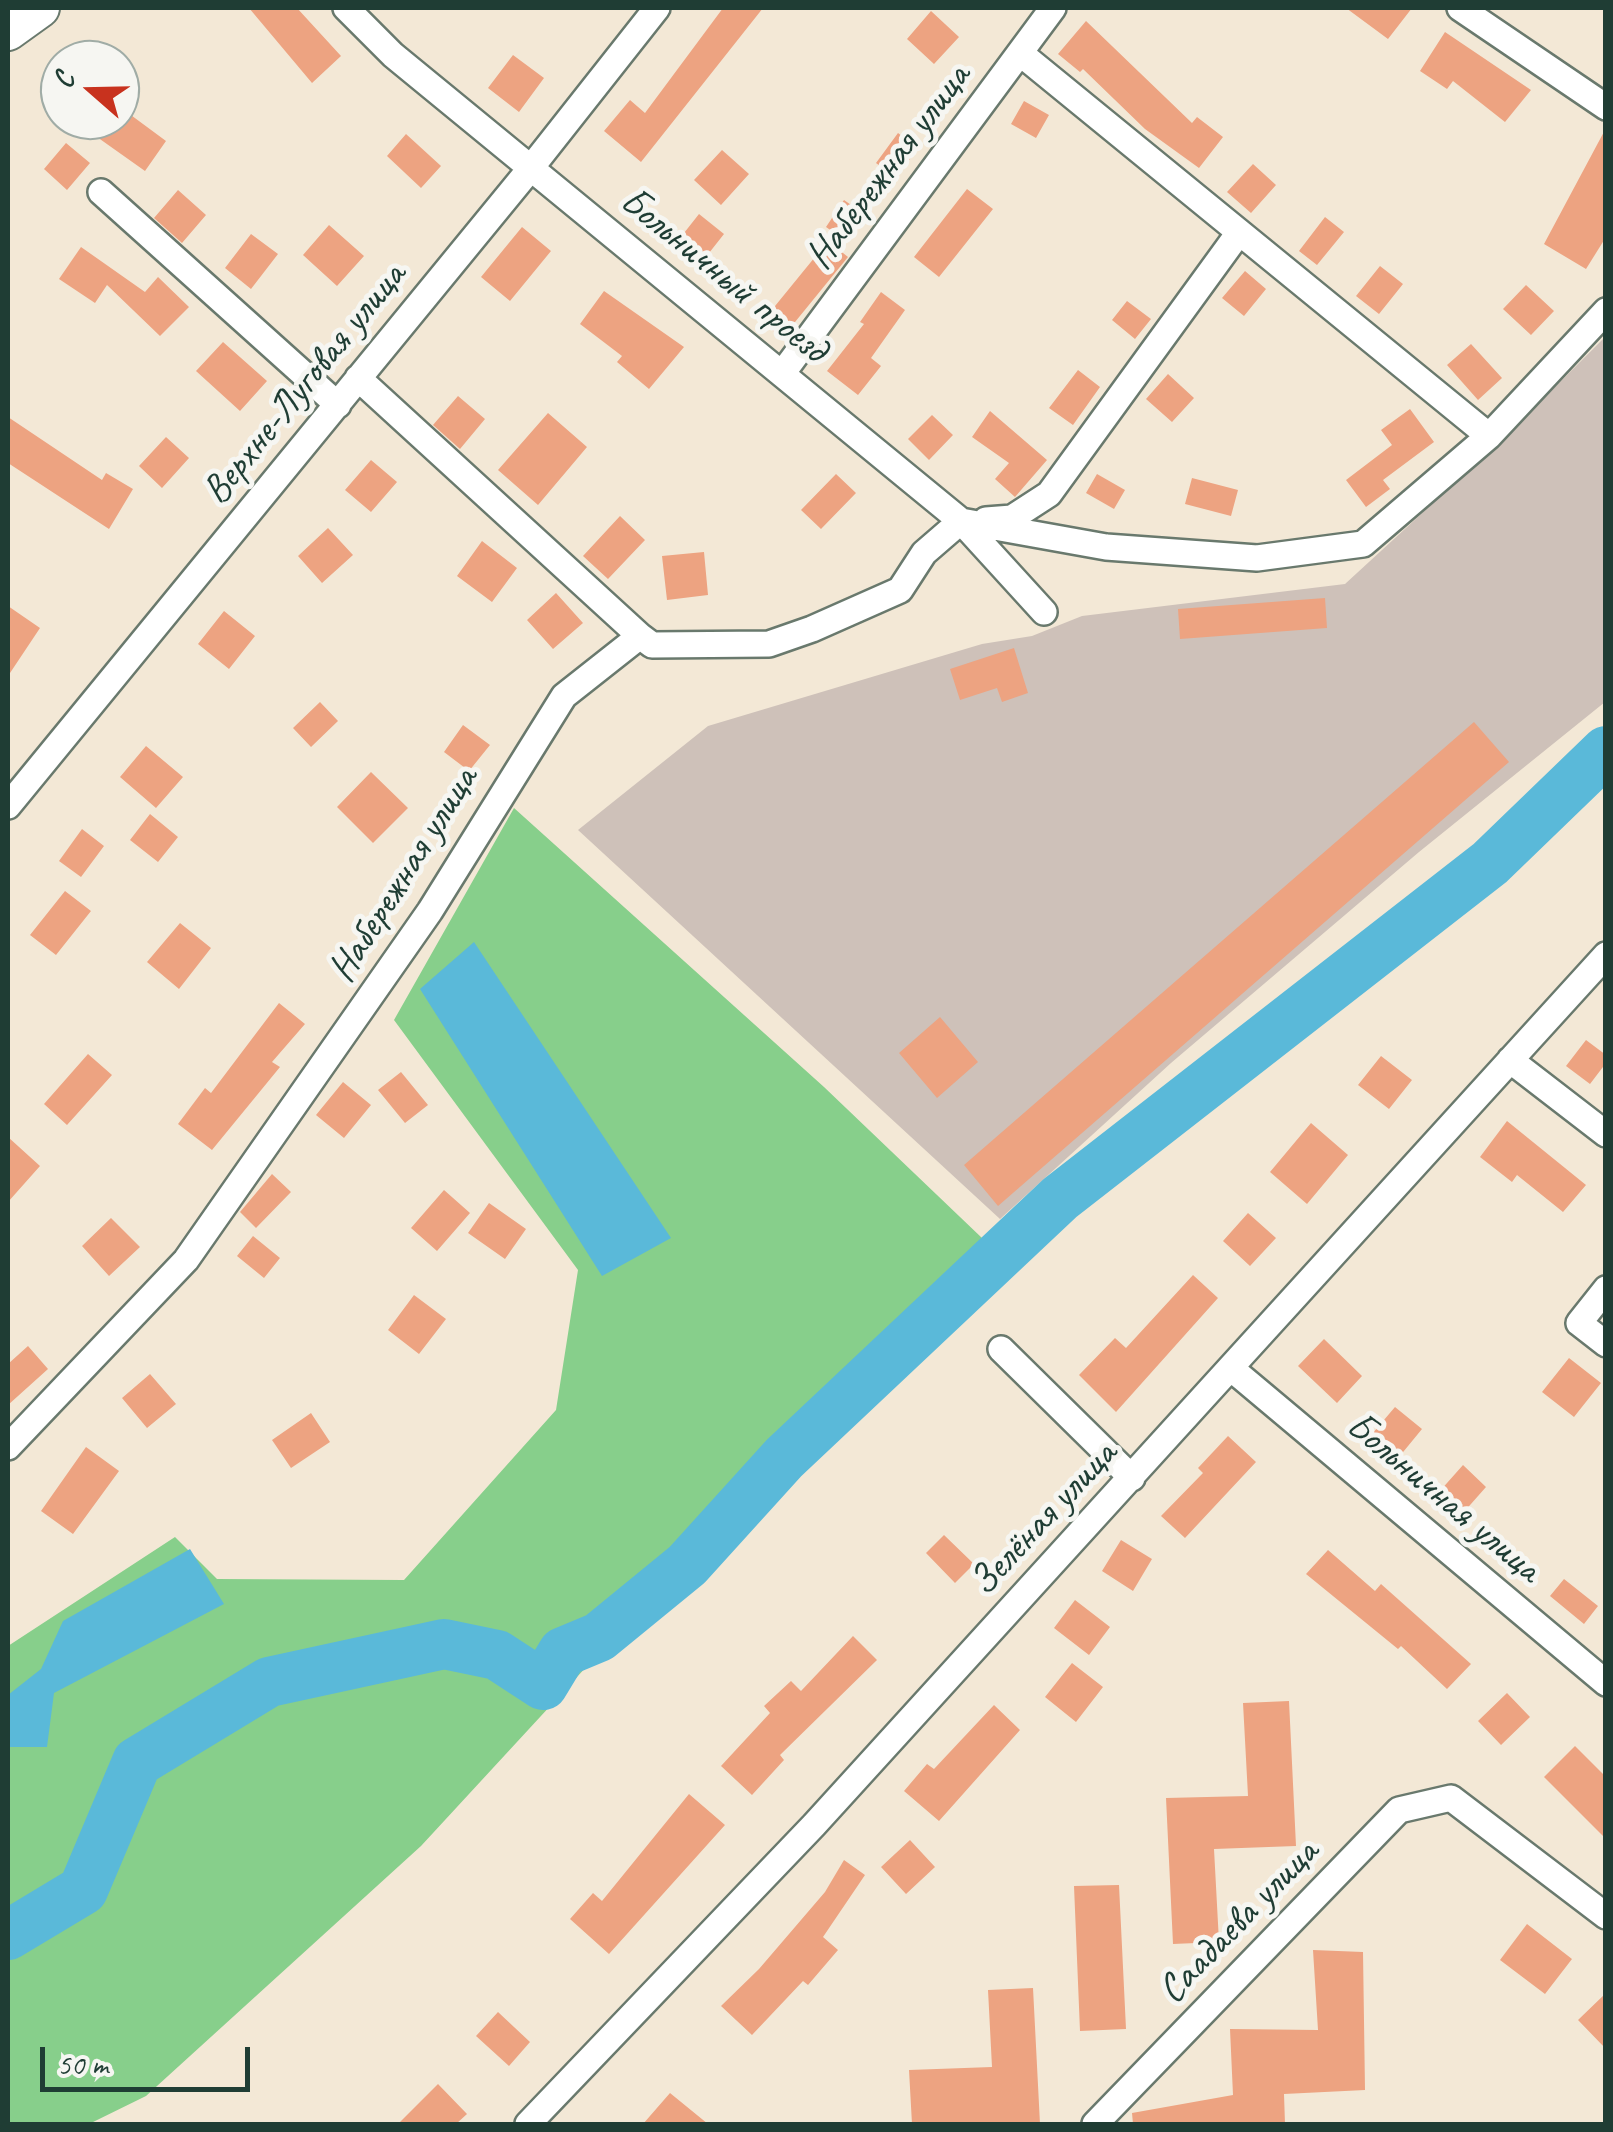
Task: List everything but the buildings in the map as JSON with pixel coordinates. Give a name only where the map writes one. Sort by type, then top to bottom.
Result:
[{"type":"main road","points":[[8,31],[40,8]]},
{"type":"street","name":"Больничный проезд","points":[[346,8],[393,55],[784,371],[961,521],[1044,612]]},
{"type":"street","name":"Верхне-Луговая улица","points":[[8,806],[657,8]]},
{"type":"street","name":"Набережная улица","points":[[784,371],[1053,8]]},
{"type":"street","points":[[1460,8],[1606,107]]},
{"type":"street","points":[[1020,53],[1488,436]]},
{"type":"street","points":[[101,192],[338,404]]},
{"type":"street","points":[[358,378],[652,645],[769,644],[900,590],[924,553],[961,521],[1012,518],[1049,494],[1238,234]]},
{"type":"street","points":[[961,521],[1106,547],[1257,558],[1363,544],[1488,436],[1606,311]]},
{"type":"street","name":"Набережная улица","points":[[8,1446],[186,1260],[430,911],[538,731],[564,696],[640,636]]},
{"type":"street","name":"Зелёная улица","points":[[528,2124],[814,1824],[1233,1370],[1606,955]]},
{"type":"street","points":[[1510,1060],[1606,1134]]},
{"type":"street","points":[[1606,1290],[1579,1323],[1606,1344]]},
{"type":"street","points":[[1001,1348],[1132,1478]]},
{"type":"street","name":"Больничная улица","points":[[1233,1370],[1606,1683]]},
{"type":"street","name":"Саадаева улица","points":[[1095,2124],[1399,1810],[1450,1798],[1606,1916]]},
{"type":"shaded area","points":[[1605,337],[1605,702],[1419,852],[1171,1063],[1000,1219],[578,830],[708,726],[982,644],[1032,636],[1082,616],[1345,584],[1505,437]]},
{"type":"green space","points":[[514,808],[824,1087],[982,1238],[421,1846],[146,2096],[89,2124],[8,2124],[8,1646],[175,1537],[217,1579],[404,1580],[556,1410],[578,1270],[394,1020]]},
{"type":"water","points":[[474,942],[671,1238],[602,1276],[420,989]]},
{"type":"water","points":[[190,1549],[224,1604],[54,1693],[47,1747],[8,1747],[8,1695],[41,1669],[63,1621]]},
{"type":"waterway","points":[[8,1935],[83,1890],[137,1762],[269,1682],[444,1644],[497,1655],[543,1685],[563,1652],[599,1637],[687,1565],[784,1458],[1060,1198],[1490,863],[1606,751]]}]
